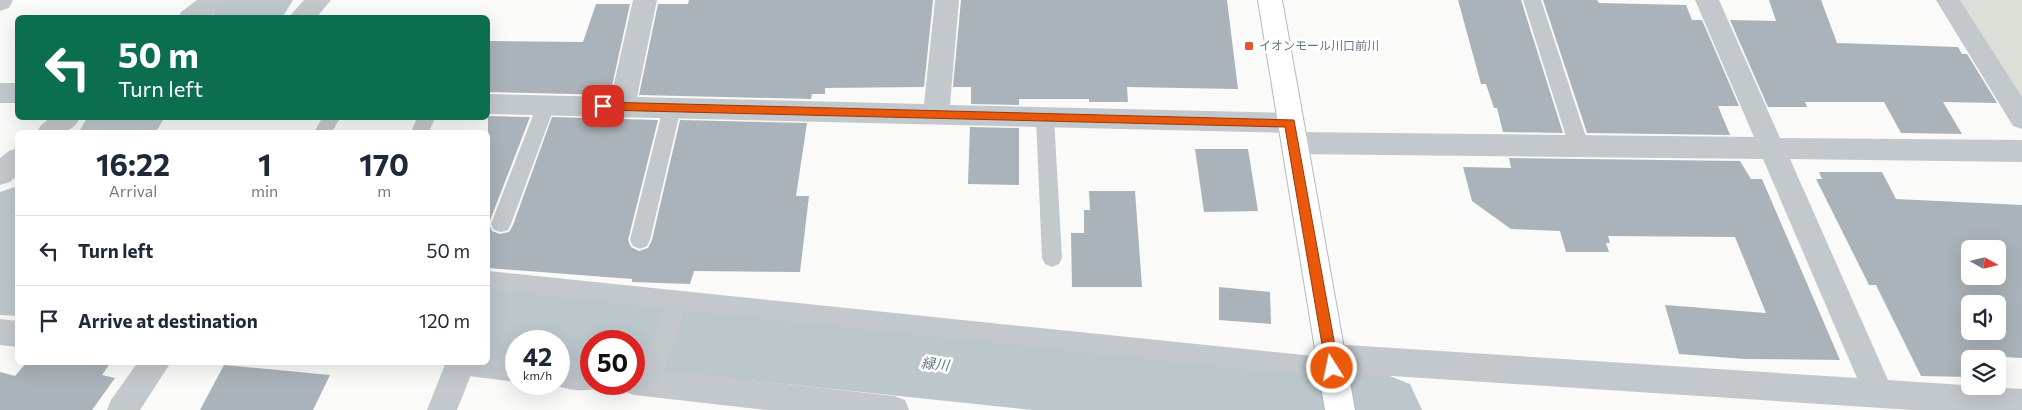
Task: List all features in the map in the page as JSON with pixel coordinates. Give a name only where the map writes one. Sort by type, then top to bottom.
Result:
[{"type":"main road","points":[[1270,0],[1340,410]]},
{"type":"street","points":[[194,15],[214,0]]},
{"type":"street","points":[[303,15],[319,0]]},
{"type":"street","points":[[622,106],[645,0]]},
{"type":"street","points":[[936,115],[947,0]]},
{"type":"street","points":[[1707,0],[1879,394]]},
{"type":"street","points":[[1948,0],[2022,120]]},
{"type":"street","points":[[0,93],[15,93]]},
{"type":"street","points":[[490,104],[1045,118],[1292,133],[1579,146],[2022,151]]},
{"type":"street","points":[[52,130],[65,120]]},
{"type":"street","points":[[0,174],[15,162]]},
{"type":"street","points":[[0,332],[15,334]]},
{"type":"street","points":[[122,410],[154,365]]},
{"type":"street","points":[[442,410],[460,365]]},
{"type":"street","points":[[490,365],[505,367]]},
{"type":"street","points":[[1332,367],[1879,394],[2022,403]]},
{"type":"street","points":[[645,382],[894,410]]},
{"type":"lane","points":[[1532,0],[1579,146]]},
{"type":"lane","points":[[501,224],[546,105]]},
{"type":"lane","points":[[640,240],[672,108]]},
{"type":"lane","points":[[1045,118],[1052,258]]},
{"type":"lane","points":[[490,280],[1332,367]]},
{"type":"lane","points":[[645,375],[677,300]]},
{"type":"shaded area","points":[[1960,0],[2022,0],[2022,99]]},
{"type":"shaded area","points":[[0,263],[15,267],[15,277],[0,290]]},
{"type":"building","points":[[689,0],[933,0],[924,87],[825,88],[825,94],[812,94],[811,99],[639,95],[658,4],[688,4]]},
{"type":"building","points":[[961,0],[1227,0],[1238,89],[1127,87],[1128,102],[1089,102],[1089,99],[1019,99],[1019,105],[971,104],[971,87],[953,87]]},
{"type":"building","points":[[1458,0],[1521,0],[1563,133],[1503,132],[1497,108],[1494,108],[1486,84],[1481,84]]},
{"type":"building","points":[[1543,0],[1597,0],[1599,3],[1686,5],[1692,20],[1702,20],[1739,106],[1718,106],[1730,135],[1587,133]]},
{"type":"building","points":[[1769,0],[1821,0],[1837,43],[1958,47],[1962,54],[1967,54],[1997,103],[1943,102],[1962,134],[1901,133],[1884,102],[1805,102],[1807,107],[1768,107],[1730,20],[1776,21]]},
{"type":"building","points":[[596,4],[630,4],[610,95],[490,92],[490,41],[583,42]]},
{"type":"building","points":[[490,116],[530,117],[490,220],[490,130],[488,130]]},
{"type":"building","points":[[552,117],[658,120],[628,240],[631,247],[639,251],[648,248],[652,240],[680,120],[807,123],[796,196],[809,196],[800,272],[694,271],[690,284],[632,282],[632,279],[490,268],[490,226],[492,231],[500,234],[509,232],[513,225]]},
{"type":"building","points":[[970,127],[1019,128],[1019,185],[968,184]]},
{"type":"building","points":[[1195,149],[1248,149],[1258,211],[1204,212]]},
{"type":"building","points":[[1509,158],[1740,161],[1751,179],[1762,179],[1840,360],[1745,359],[1679,354],[1665,305],[1766,313],[1735,237],[1608,236],[1610,243],[1606,243],[1609,252],[1566,252],[1560,231],[1511,229],[1472,201],[1463,167],[1511,168]]},
{"type":"building","points":[[1819,172],[1882,172],[1896,199],[2022,205],[2022,358],[2006,357],[2006,350],[1961,350],[1961,377],[1921,376],[1876,285],[1869,285],[1816,179],[1822,179]]},
{"type":"building","points":[[1089,191],[1135,191],[1142,287],[1072,287],[1071,233],[1084,233],[1084,210],[1090,210]]},
{"type":"building","points":[[1219,287],[1270,292],[1271,324],[1219,320]]},
{"type":"building","points":[[24,365],[109,365],[102,375],[115,378],[92,410],[0,410],[0,372],[15,376]]},
{"type":"building","points":[[224,365],[330,375],[313,410],[200,410]]},
{"type":"waterway","points":[[245,15],[262,0]]},
{"type":"waterway","points":[[115,130],[128,120]]},
{"type":"waterway","points":[[0,231],[15,218]]},
{"type":"waterway","name":"緑川","points":[[0,283],[15,284]]},
{"type":"waterway","name":"緑川","points":[[490,322],[643,334],[1382,410]]},
{"type":"place","name":"イオンモール川口前川","points":[[1249,46]]},
{"type":"route","points":[[603,106],[1290,123],[1332,368]]}]
